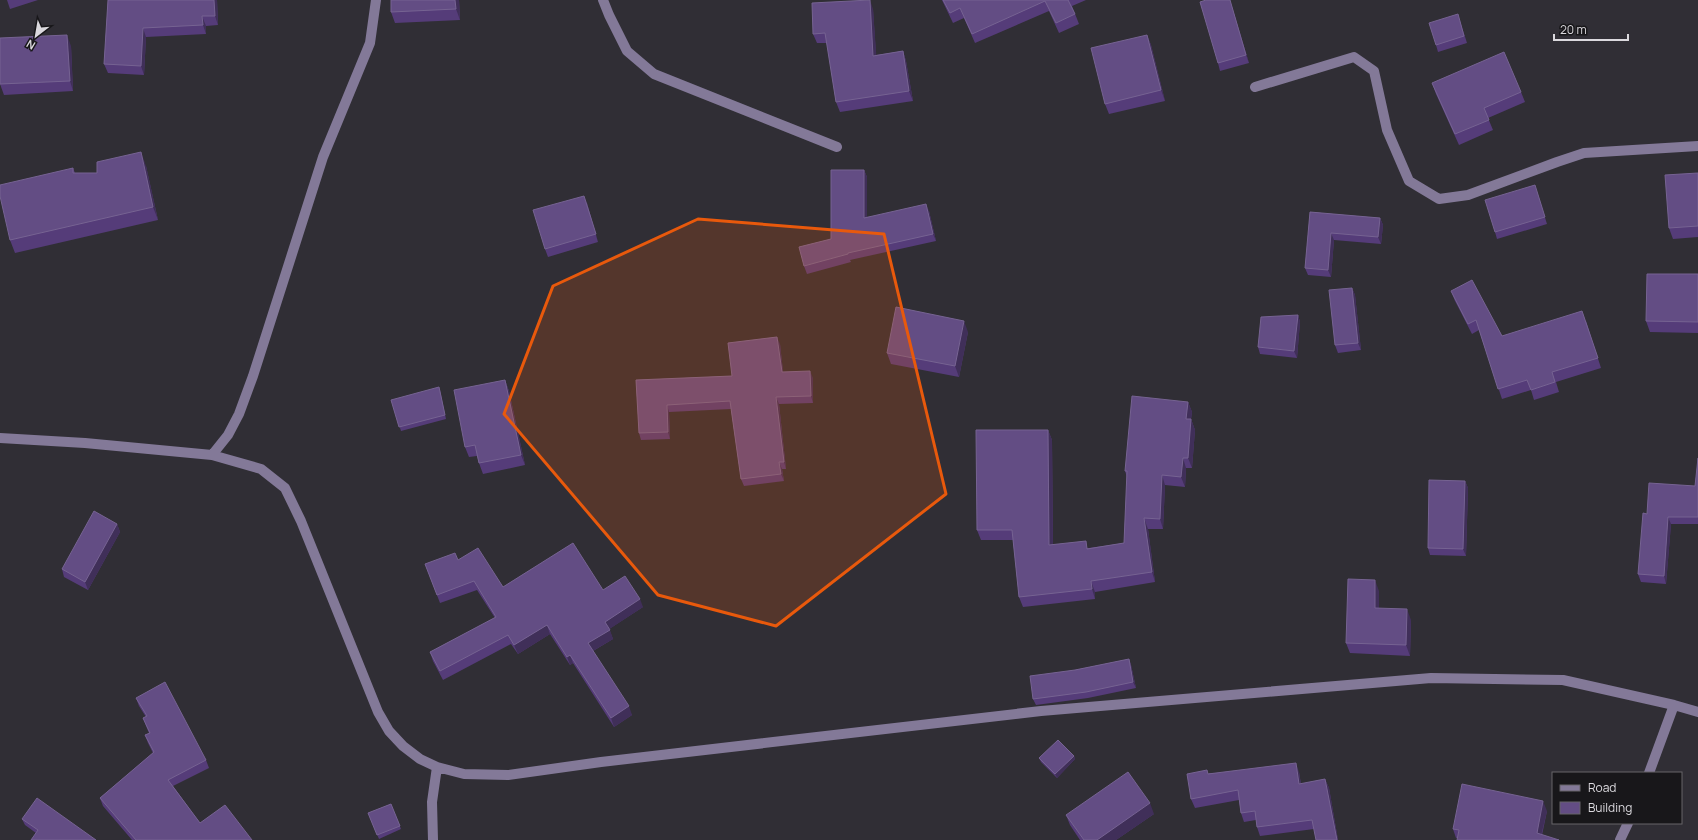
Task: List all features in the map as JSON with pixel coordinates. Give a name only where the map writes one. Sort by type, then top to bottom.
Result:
[{"type":"street","points":[[212,456],[228,435],[239,414],[253,376],[323,157],[370,42],[376,0]]},
{"type":"street","points":[[603,0],[627,51],[654,74],[837,147]]},
{"type":"street","points":[[1255,87],[1354,57],[1374,72],[1387,130],[1410,181],[1439,199],[1468,196],[1584,153],[1698,146]]},
{"type":"street","points":[[0,438],[85,443],[212,456],[261,469],[285,488],[301,521],[378,712],[389,730],[403,746],[420,759],[437,767],[464,774],[508,775],[601,762],[1041,711],[1431,678],[1564,680],[1674,705],[1698,712]]},
{"type":"street","points":[[1649,772],[1674,705]]},
{"type":"street","points":[[433,840],[432,802],[437,767]]},
{"type":"street","points":[[1620,840],[1628,824]]},
{"type":"highlighted area","points":[[698,219],[884,234],[946,494],[776,626],[658,595],[504,414],[553,286]]},
{"type":"building","points":[[108,0],[214,0],[215,16],[202,16],[203,25],[143,28],[141,66],[104,64]]},
{"type":"building","points":[[391,0],[455,0],[456,9],[391,12]]},
{"type":"building","points":[[870,0],[873,56],[903,51],[909,91],[836,102],[825,33],[813,34],[812,3]]},
{"type":"building","points":[[943,0],[1068,0],[1075,14],[1056,23],[1045,1],[972,34],[960,8],[950,13]]},
{"type":"building","points":[[1206,0],[1230,0],[1246,55],[1218,63],[1200,2]]},
{"type":"building","points":[[1458,14],[1464,36],[1436,45],[1429,23]]},
{"type":"building","points":[[67,35],[70,81],[0,84],[0,38]]},
{"type":"building","points":[[1147,35],[1161,90],[1105,104],[1091,48]]},
{"type":"building","points":[[1504,52],[1521,92],[1484,108],[1489,120],[1455,134],[1432,83]]},
{"type":"building","points":[[141,152],[153,207],[10,240],[0,196],[0,185],[73,168],[73,173],[97,173],[97,162]]},
{"type":"building","points":[[831,170],[864,170],[864,218],[926,204],[933,234],[848,253],[804,266],[799,247],[831,239]]},
{"type":"building","points":[[1698,173],[1698,226],[1669,228],[1665,175]]},
{"type":"building","points":[[1535,185],[1545,217],[1495,232],[1485,200]]},
{"type":"building","points":[[584,196],[596,234],[545,249],[533,210]]},
{"type":"building","points":[[1310,212],[1380,218],[1378,237],[1331,233],[1328,270],[1305,268]]},
{"type":"building","points":[[1647,274],[1698,274],[1698,322],[1646,321]]},
{"type":"building","points":[[1472,280],[1502,336],[1582,311],[1598,358],[1552,372],[1555,382],[1531,390],[1527,380],[1498,389],[1476,320],[1468,324],[1451,291]]},
{"type":"building","points":[[1352,288],[1358,343],[1335,345],[1329,290]]},
{"type":"building","points":[[896,307],[964,321],[955,366],[887,353]]},
{"type":"building","points":[[1298,315],[1294,351],[1258,347],[1261,317]]},
{"type":"building","points":[[777,337],[782,372],[810,371],[811,396],[776,397],[784,462],[779,462],[781,474],[741,479],[730,401],[667,405],[668,432],[639,433],[636,380],[732,376],[728,343]]},
{"type":"building","points":[[505,380],[521,455],[479,463],[475,445],[465,447],[454,390]]},
{"type":"building","points":[[439,387],[445,415],[399,427],[391,400]]},
{"type":"building","points":[[1132,396],[1188,402],[1186,419],[1191,419],[1188,458],[1183,458],[1181,477],[1162,475],[1160,519],[1144,518],[1152,572],[1091,581],[1092,589],[1019,597],[1012,530],[977,530],[976,430],[1048,430],[1049,545],[1086,541],[1087,549],[1124,543],[1127,471],[1125,471]]},
{"type":"building","points":[[1698,458],[1698,517],[1668,517],[1664,576],[1638,574],[1643,513],[1647,514],[1649,483],[1695,486]]},
{"type":"building","points":[[1429,480],[1465,481],[1463,549],[1428,548]]},
{"type":"building","points":[[94,511],[117,524],[85,582],[62,569]]},
{"type":"building","points":[[573,543],[603,590],[625,576],[640,599],[605,622],[610,630],[588,643],[629,706],[611,718],[570,655],[567,657],[547,625],[514,645],[508,635],[440,671],[430,652],[496,617],[474,581],[437,595],[425,564],[455,553],[458,560],[478,548],[503,587]]},
{"type":"building","points":[[1348,579],[1375,580],[1375,608],[1407,609],[1406,645],[1346,643]]},
{"type":"building","points":[[1129,659],[1133,682],[1086,692],[1033,699],[1030,676],[1075,670]]},
{"type":"building","points":[[165,682],[206,760],[168,780],[200,823],[225,805],[252,840],[136,840],[100,798],[154,752],[145,735],[150,733],[143,718],[147,716],[136,698]]},
{"type":"building","points":[[1058,740],[1074,756],[1055,774],[1039,758]]},
{"type":"building","points":[[1296,763],[1299,784],[1325,779],[1337,840],[1316,840],[1312,820],[1257,827],[1255,811],[1241,813],[1238,790],[1191,799],[1187,774],[1207,770],[1208,774]]},
{"type":"building","points":[[1128,772],[1150,803],[1097,840],[1084,840],[1066,815]]},
{"type":"building","points":[[1462,784],[1543,801],[1537,833],[1559,840],[1457,840],[1459,830],[1453,829]]},
{"type":"building","points":[[37,798],[96,840],[31,840],[38,830],[22,819]]},
{"type":"building","points":[[391,804],[400,826],[377,835],[368,813]]}]
